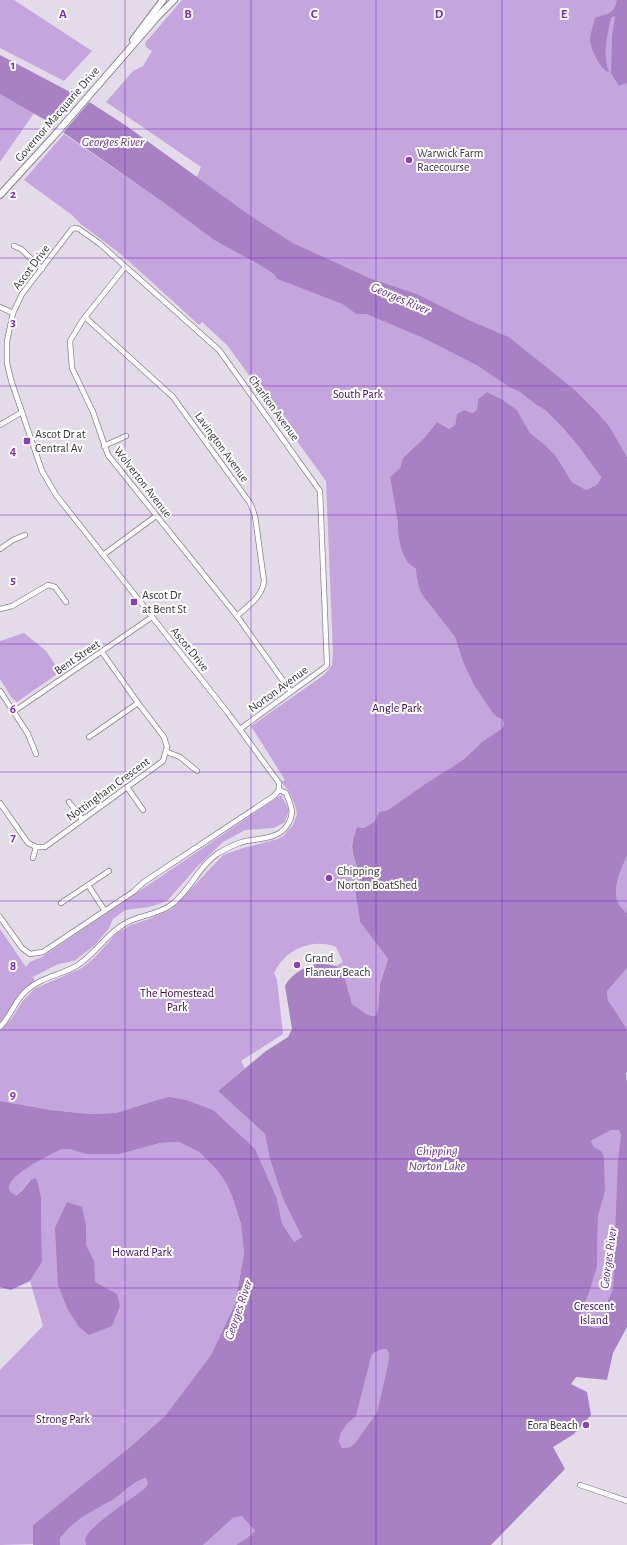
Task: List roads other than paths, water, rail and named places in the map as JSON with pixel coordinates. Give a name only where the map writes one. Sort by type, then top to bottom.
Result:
[{"type":"main road","name":"Governor Macquarie Drive","points":[[115,64],[163,0]]},
{"type":"main road","name":"Governor Macquarie Drive","points":[[0,195],[53,137],[115,64],[174,0]]},
{"type":"street","name":"Charlton Avenue","points":[[75,228],[79,229],[100,244],[219,350],[320,491],[327,665]]},
{"type":"street","name":"Ascot Drive","points":[[0,1026],[28,989],[39,982],[79,965],[125,923],[168,907],[179,898],[201,869],[216,855],[233,845],[275,835],[283,830],[290,820],[293,810],[286,793],[279,790],[279,783],[240,729],[49,484],[36,454],[9,373],[6,357],[8,335],[13,313],[22,294],[72,229],[75,228]]},
{"type":"street","points":[[14,246],[21,249],[42,269]]},
{"type":"street","name":"Wolverton Avenue","points":[[125,267],[85,318],[70,341],[72,368],[93,412],[108,455],[237,616],[291,692]]},
{"type":"street","points":[[0,307],[13,313]]},
{"type":"street","name":"Lavington Avenue","points":[[85,318],[173,397],[250,503],[255,516],[264,580],[263,589],[258,597],[237,616]]},
{"type":"street","points":[[0,425],[22,412]]},
{"type":"street","points":[[104,446],[126,436]]},
{"type":"street","points":[[103,555],[156,516]]},
{"type":"street","points":[[0,549],[13,540],[24,535]]},
{"type":"street","points":[[0,609],[12,606],[48,585],[55,587],[66,602]]},
{"type":"street","name":"Bent Street","points":[[13,712],[152,617]]},
{"type":"street","points":[[102,652],[164,737],[167,752],[180,757],[197,771]]},
{"type":"street","name":"Norton Avenue","points":[[240,729],[327,665]]},
{"type":"street","points":[[0,691],[28,734],[36,754]]},
{"type":"street","points":[[89,737],[138,703]]},
{"type":"street","name":"Nottingham Crescent","points":[[36,847],[40,848],[49,844],[163,761],[167,752]]},
{"type":"street","points":[[127,787],[143,810]]},
{"type":"street","points":[[0,917],[22,948],[30,954],[43,952],[133,892],[144,882],[274,796],[279,790]]},
{"type":"street","points":[[69,802],[82,819]]},
{"type":"street","points":[[0,803],[25,839],[32,846],[36,847],[33,858]]},
{"type":"street","points":[[61,903],[109,871]]},
{"type":"street","points":[[88,885],[105,911]]},
{"type":"street","points":[[580,1485],[627,1501]]},
{"type":"water","points":[[617,0],[627,0],[627,83],[619,86],[611,73],[614,16],[611,18],[606,45],[606,58],[609,72],[599,64],[590,44],[595,18],[612,11]]},
{"type":"water","name":"Chipping Norton Lake","points":[[0,55],[91,103],[125,125],[251,216],[293,243],[372,279],[417,294],[469,320],[509,337],[574,389],[597,412],[610,427],[627,457],[627,856],[616,887],[616,894],[620,906],[627,913],[627,968],[607,991],[608,1000],[627,1029],[627,1327],[613,1353],[607,1380],[576,1377],[571,1384],[587,1392],[591,1415],[574,1434],[553,1447],[565,1469],[491,1545],[236,1545],[255,1531],[242,1516],[233,1518],[203,1545],[86,1545],[85,1539],[94,1527],[144,1489],[148,1484],[146,1478],[133,1484],[116,1497],[78,1520],[60,1538],[60,1545],[33,1545],[33,1525],[130,1447],[165,1416],[211,1355],[235,1304],[244,1254],[241,1224],[232,1196],[226,1183],[217,1170],[199,1152],[179,1142],[160,1143],[120,1154],[86,1154],[69,1149],[62,1149],[22,1171],[10,1183],[9,1189],[16,1195],[21,1192],[32,1179],[35,1178],[37,1180],[41,1197],[42,1262],[30,1281],[11,1290],[0,1287],[0,1101],[51,1110],[89,1114],[116,1113],[169,1097],[186,1100],[213,1110],[255,1149],[277,1199],[282,1223],[294,1242],[302,1237],[283,1199],[269,1156],[265,1134],[218,1091],[266,1051],[288,1037],[292,1029],[285,986],[290,978],[303,969],[319,964],[336,966],[344,975],[352,1004],[368,1015],[375,1016],[378,1010],[380,984],[388,959],[360,922],[355,890],[361,877],[352,847],[357,827],[364,828],[374,822],[379,812],[388,810],[463,760],[483,741],[501,729],[504,724],[502,719],[493,713],[474,685],[462,659],[455,637],[423,596],[418,583],[416,569],[408,563],[403,554],[399,539],[390,477],[400,468],[403,458],[425,437],[437,422],[449,429],[455,425],[457,414],[464,410],[473,413],[477,409],[478,399],[487,392],[503,400],[517,410],[530,433],[556,456],[572,482],[586,490],[598,484],[601,477],[563,428],[545,410],[520,392],[509,387],[478,366],[423,338],[366,314],[356,314],[342,304],[277,279],[274,274],[258,264],[214,240],[47,121],[0,94]],"holes":[[[611,1130],[619,1130],[621,1135],[618,1160],[613,1289],[608,1300],[606,1320],[600,1328],[595,1328],[588,1326],[582,1321],[581,1312],[597,1267],[598,1216],[605,1192],[604,1157],[601,1151],[594,1147],[591,1141]],[[386,1349],[389,1353],[388,1364],[377,1412],[355,1443],[350,1447],[342,1448],[339,1441],[341,1433],[347,1424],[356,1416],[372,1354]]]},
{"type":"water","points":[[67,1202],[82,1207],[86,1226],[86,1245],[94,1261],[95,1282],[117,1294],[120,1306],[112,1326],[89,1335],[79,1327],[68,1310],[58,1285],[55,1228]]},
{"type":"place","name":"Warwick Farm Racecourse","points":[[409,160]]},
{"type":"place","name":"Ascot Dr at Central Av","points":[[27,441]]},
{"type":"place","name":"Ascot Dr at Bent St","points":[[134,602]]},
{"type":"place","name":"Chipping Norton BoatShed","points":[[329,878]]},
{"type":"place","name":"Grand Flaneur Beach","points":[[297,965]]},
{"type":"place","name":"Eora Beach","points":[[586,1425]]},
{"type":"water label","name":"Georges River","points":[[113,142]]},
{"type":"water label","name":"Georges River","points":[[400,299]]},
{"type":"water label","name":"Georges River","points":[[609,1258]]},
{"type":"water label","name":"Georges River","points":[[239,1310]]},
{"type":"park label","name":"South Park","points":[[358,394]]},
{"type":"park label","name":"Angle Park","points":[[397,708]]},
{"type":"park label","name":"The Homestead Park","points":[[177,1000]]},
{"type":"park label","name":"Howard Park","points":[[142,1252]]},
{"type":"park label","name":"Crescent Island","points":[[594,1313]]},
{"type":"park label","name":"Strong Park","points":[[63,1419]]}]
